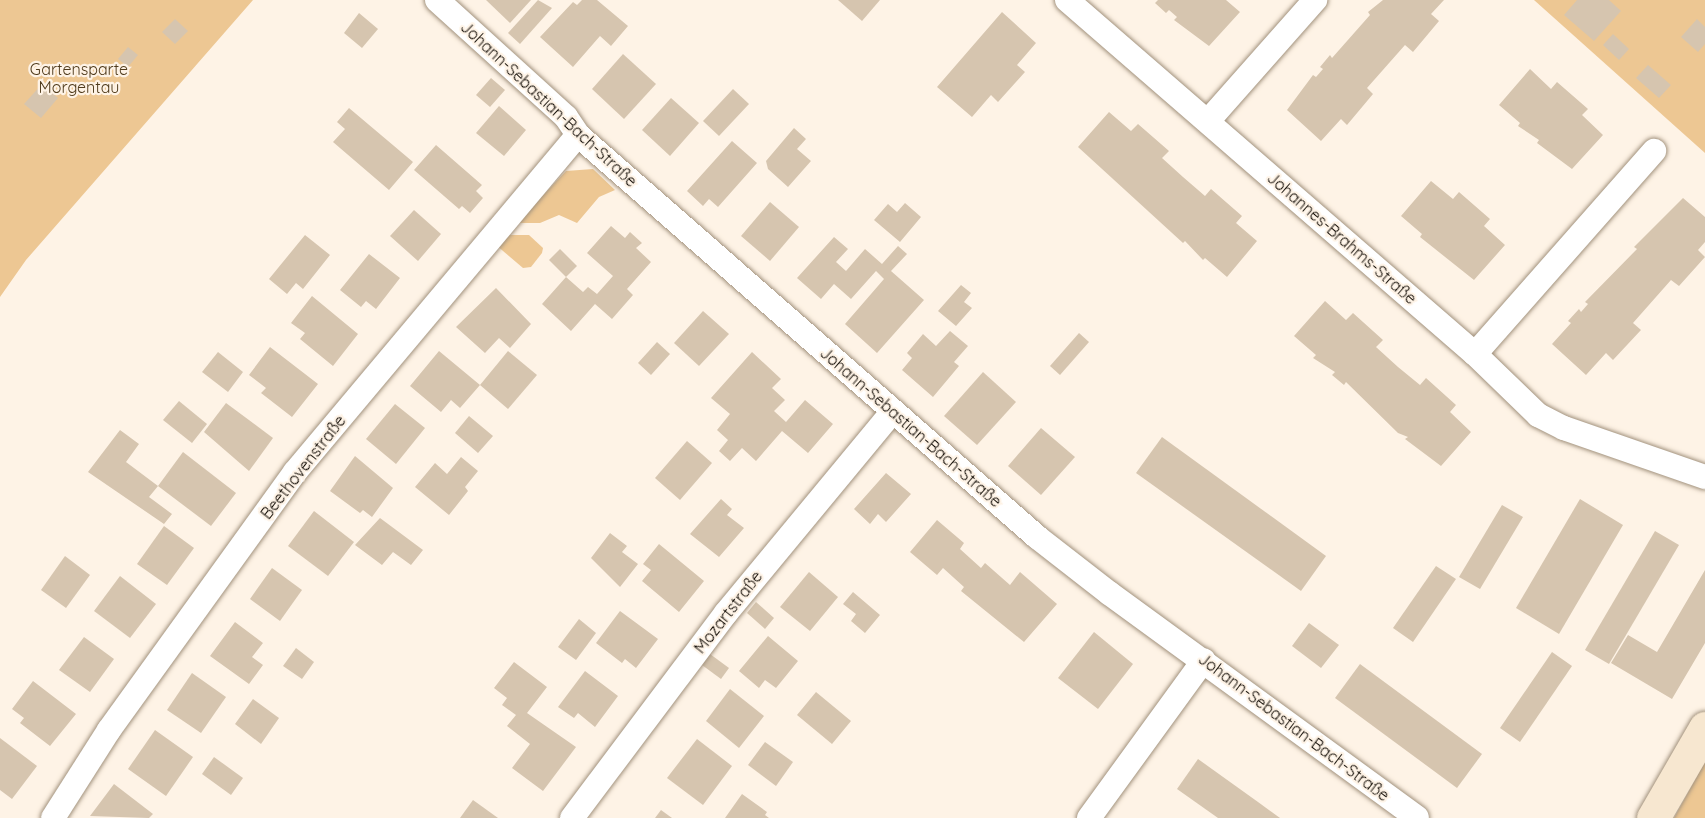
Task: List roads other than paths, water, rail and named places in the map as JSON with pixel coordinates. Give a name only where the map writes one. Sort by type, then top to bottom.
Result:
[{"type":"main road","points":[[1653,818],[1705,728]]},
{"type":"street","name":"Johann-Sebastian-Bach-Straße","points":[[437,0],[566,117],[578,135],[892,412],[1064,558],[1417,818]]},
{"type":"street","name":"Johannes-Brahms-Straße","points":[[1067,0],[1475,354],[1538,415],[1564,428],[1705,477]]},
{"type":"street","points":[[1208,122],[1315,0]]},
{"type":"street","name":"Beethovenstraße","points":[[53,818],[109,730],[295,472],[578,135]]},
{"type":"street","points":[[1475,354],[1654,151]]},
{"type":"street","name":"Mozartstraße","points":[[573,818],[726,613],[892,412]]},
{"type":"street","points":[[1089,818],[1204,660]]},
{"type":"park label","name":"Gartensparte Morgentau","points":[[79,78]]}]
